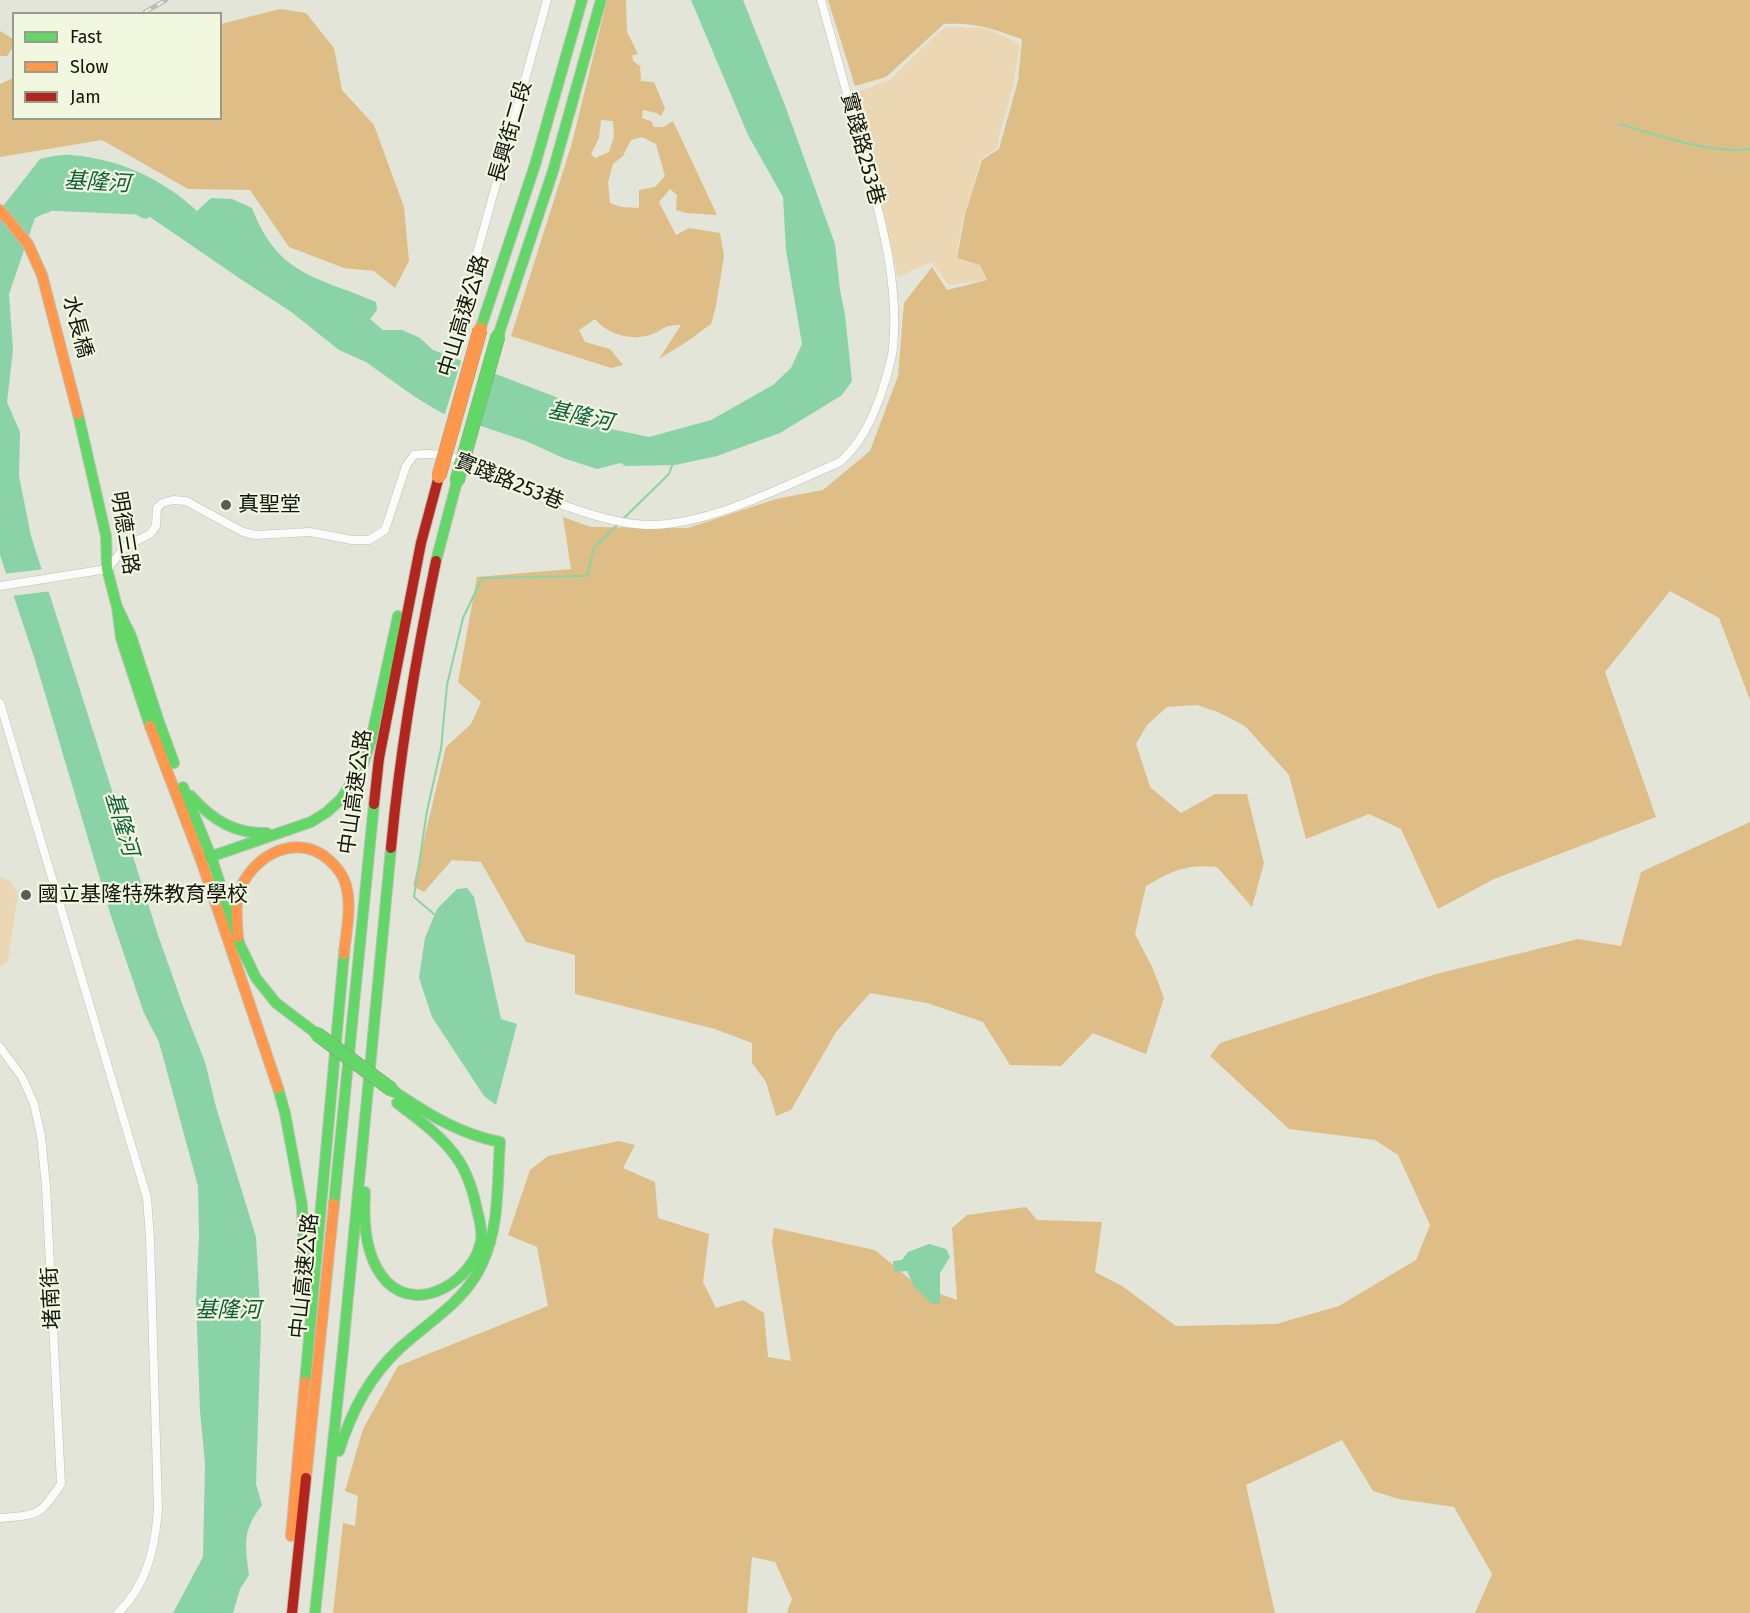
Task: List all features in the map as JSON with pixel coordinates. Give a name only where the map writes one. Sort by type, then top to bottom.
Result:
[{"type":"main road","name":"中山高速公路","points":[[292,1613],[378,769],[421,543],[480,330],[536,165],[582,0]]},
{"type":"main road","name":"中山高速公路","points":[[315,1613],[343,1350],[363,1121],[399,765],[422,626],[438,547],[498,336],[553,171],[601,0]]},
{"type":"main road","name":"水長橋","points":[[0,210],[28,244],[42,275],[91,465]]},
{"type":"main road","name":"明德三路","points":[[91,465],[105,536],[107,569],[117,607],[121,638],[154,724]]},
{"type":"main road","points":[[206,858],[311,822],[341,799],[363,765],[371,740],[397,620],[421,543]]},
{"type":"main road","points":[[154,724],[206,858]]},
{"type":"main road","points":[[154,724],[182,786],[247,980],[257,994],[281,1018],[315,1038],[390,1093],[455,1129],[476,1138],[500,1142],[493,1225],[482,1265],[457,1302],[398,1350],[375,1375],[360,1396],[347,1421],[339,1450],[324,1573],[315,1613]]},
{"type":"main road","points":[[182,786],[212,818],[228,827],[260,834],[287,830]]},
{"type":"main road","points":[[284,1613],[348,911],[345,882],[334,863],[322,854],[297,847],[272,851],[261,858],[250,871],[241,887],[233,938],[276,1081],[294,1153],[302,1205],[305,1308],[298,1372],[296,1481]]},
{"type":"main road","points":[[363,1121],[368,1152],[364,1199],[365,1235],[380,1274],[392,1286],[416,1295],[429,1295],[445,1289],[462,1278],[475,1258],[482,1233],[475,1198],[467,1175],[456,1156],[390,1093]]},
{"type":"street","name":"長興街二段","points":[[474,264],[547,0]]},
{"type":"street","name":"實踐路253巷","points":[[107,569],[126,546],[150,534],[156,526],[157,508],[162,503],[173,500],[186,501],[243,532],[256,535],[310,532],[352,540],[369,540],[385,530],[406,466],[414,455],[427,453],[468,462],[513,486],[597,516],[650,525],[716,514],[840,462],[853,450],[873,418],[893,350],[894,316],[889,265],[879,210],[821,0]]},
{"type":"street","points":[[0,586],[107,569]]},
{"type":"street","points":[[0,704],[147,1198],[158,1509],[152,1553],[143,1579],[118,1613]]},
{"type":"street","name":"堵南街","points":[[0,1047],[22,1077],[34,1104],[41,1136],[46,1186],[61,1484],[44,1508],[29,1516],[0,1518]]},
{"type":"shaded area","points":[[607,0],[626,0],[627,32],[638,54],[632,55],[633,61],[640,66],[641,81],[654,82],[665,108],[661,116],[643,110],[642,118],[651,121],[654,127],[664,127],[673,121],[717,215],[676,210],[677,195],[670,189],[659,202],[676,235],[689,228],[720,233],[724,256],[711,324],[659,359],[681,325],[666,327],[643,337],[627,337],[606,329],[595,319],[579,330],[585,342],[610,349],[623,365],[611,368],[511,336],[572,143]],"holes":[[[601,120],[613,121],[614,136],[609,152],[595,158],[591,154],[599,138]],[[642,137],[656,144],[665,176],[655,187],[639,190],[639,208],[621,207],[610,203],[608,182],[613,164],[623,156],[631,140]]]},
{"type":"shaded area","points":[[828,0],[1750,0],[1750,700],[1719,618],[1670,591],[1605,672],[1656,817],[1494,879],[1438,909],[1401,829],[1369,814],[1306,839],[1289,775],[1245,726],[1218,712],[1197,705],[1167,707],[1147,725],[1136,744],[1150,787],[1181,813],[1215,794],[1247,794],[1264,863],[1252,907],[1217,867],[1180,870],[1146,886],[1135,934],[1153,969],[1164,998],[1146,1054],[1093,1033],[1061,1066],[1010,1065],[983,1022],[927,1003],[870,993],[836,1032],[791,1110],[776,1116],[766,1082],[752,1063],[752,1043],[715,1029],[575,994],[575,955],[526,942],[481,862],[452,860],[424,892],[413,886],[446,747],[471,724],[481,702],[458,682],[477,577],[571,569],[563,517],[591,527],[688,528],[776,499],[823,490],[870,451],[898,376],[904,303],[932,267],[947,290],[987,280],[980,265],[957,258],[965,214],[982,160],[999,149],[1018,81],[1022,39],[975,25],[944,24],[886,77],[855,86]]},
{"type":"shaded area","points":[[280,9],[306,13],[334,48],[342,90],[374,125],[404,207],[409,261],[395,288],[374,271],[344,268],[289,247],[250,190],[188,189],[102,140],[0,157],[0,84],[12,78],[12,120],[222,120],[222,24]]},
{"type":"shaded area","points":[[947,27],[985,28],[1020,44],[1012,91],[998,147],[981,159],[962,222],[956,258],[980,265],[986,280],[949,285],[931,262],[898,277],[856,92],[890,80]]},
{"type":"shaded area","points":[[0,31],[12,38],[12,48],[7,56],[0,56]]},
{"type":"shaded area","points":[[1750,822],[1750,1613],[1475,1613],[1492,1574],[1454,1507],[1399,1499],[1373,1491],[1342,1440],[1246,1485],[1275,1613],[787,1613],[792,1599],[775,1562],[752,1557],[747,1613],[333,1613],[343,1523],[355,1526],[358,1496],[345,1491],[363,1429],[398,1366],[548,1306],[537,1247],[508,1235],[530,1170],[548,1156],[619,1141],[635,1145],[623,1168],[655,1182],[658,1218],[709,1234],[703,1282],[716,1308],[743,1300],[764,1313],[768,1357],[791,1361],[772,1242],[774,1228],[875,1250],[918,1286],[957,1300],[952,1228],[967,1215],[1026,1207],[1037,1220],[1102,1222],[1095,1272],[1122,1286],[1176,1326],[1276,1324],[1339,1306],[1416,1260],[1430,1225],[1398,1155],[1375,1140],[1289,1129],[1210,1056],[1220,1043],[1436,974],[1578,939],[1621,946],[1641,872]]},
{"type":"shaded area","points":[[0,876],[11,882],[18,894],[8,961],[0,967]]},
{"type":"water","name":"基隆河","points":[[691,0],[743,0],[786,108],[835,244],[852,381],[842,395],[780,433],[717,456],[675,465],[626,466],[620,463],[597,469],[563,458],[526,441],[442,413],[366,362],[339,350],[290,311],[137,208],[73,200],[35,218],[9,294],[13,350],[7,402],[20,432],[19,476],[31,536],[158,935],[205,1062],[216,1107],[256,1237],[261,1325],[256,1484],[262,1505],[251,1523],[246,1538],[249,1575],[240,1589],[233,1613],[173,1613],[203,1557],[205,1464],[200,1411],[196,1299],[199,1237],[198,1186],[159,1042],[144,1013],[111,916],[35,660],[0,555],[0,210],[40,159],[68,155],[107,161],[155,180],[197,211],[211,198],[232,199],[252,208],[262,230],[274,248],[287,261],[317,279],[376,302],[377,310],[370,319],[383,330],[402,330],[420,338],[433,350],[556,397],[592,425],[649,437],[711,420],[773,385],[791,368],[802,344],[786,250],[783,197],[748,135]]},
{"type":"water","points":[[467,888],[474,897],[501,1019],[517,1024],[496,1105],[484,1096],[432,1017],[419,978],[425,938],[437,909],[457,889]]},
{"type":"water","points":[[929,1244],[946,1249],[950,1257],[940,1273],[940,1303],[932,1304],[914,1287],[907,1271],[894,1272],[893,1261],[902,1260],[908,1252]]},
{"type":"pier","points":[[462,358],[493,370],[477,428],[444,417]]},
{"type":"pier","points":[[45,569],[52,591],[11,596],[3,574]]},
{"type":"waterway","points":[[1619,124],[1701,146],[1734,150],[1750,149]]},
{"type":"waterway","name":"基隆河","points":[[45,206],[47,203],[138,207],[145,211]]},
{"type":"waterway","points":[[623,519],[669,474],[673,463]]},
{"type":"waterway","points":[[435,915],[414,897],[427,811],[441,749],[447,685],[463,618],[482,578],[587,576],[594,548],[619,523]]},
{"type":"railway","points":[[145,12],[166,0]]},
{"type":"traffic: fast","points":[[480,330],[535,165],[582,0]]},
{"type":"traffic: fast","points":[[498,336],[553,171],[601,0]]},
{"type":"traffic: fast","points":[[457,481],[498,336]]},
{"type":"traffic: fast","points":[[78,414],[106,536],[107,569],[117,607],[121,638],[150,726],[159,722],[131,636],[117,607]]},
{"type":"traffic: fast","points":[[436,561],[457,481]]},
{"type":"traffic: fast","points":[[201,860],[311,822],[341,799],[363,765],[371,740],[398,616]]},
{"type":"traffic: fast","points":[[159,722],[174,763]]},
{"type":"traffic: fast","points":[[183,787],[212,859],[240,945],[256,978],[276,1003],[317,1034]]},
{"type":"traffic: fast","points":[[191,796],[207,812],[225,824],[245,831],[267,833]]},
{"type":"traffic: fast","points":[[334,1204],[374,804]]},
{"type":"traffic: fast","points":[[315,1613],[391,848]]},
{"type":"traffic: fast","points":[[305,1382],[344,954]]},
{"type":"traffic: fast","points":[[317,1034],[392,1090]]},
{"type":"traffic: fast","points":[[278,1088],[285,1113],[302,1205],[305,1290]]},
{"type":"traffic: fast","points":[[339,1451],[355,1409],[379,1371],[399,1349],[445,1311],[466,1290],[475,1277],[488,1250],[495,1220],[500,1142],[457,1128],[392,1090]]},
{"type":"traffic: fast","points":[[365,1192],[364,1215],[367,1240],[374,1262],[387,1282],[400,1291],[415,1295],[429,1294],[444,1288],[468,1268],[481,1241],[481,1227],[471,1186],[457,1158],[444,1142],[397,1103]]},
{"type":"traffic: slow","points":[[0,210],[28,244],[42,275],[78,414]]},
{"type":"traffic: slow","points":[[439,476],[480,330]]},
{"type":"traffic: slow","points":[[150,726],[201,860],[278,1088]]},
{"type":"traffic: slow","points":[[238,937],[237,899],[248,875],[257,865],[278,851],[303,848],[316,851],[328,859],[345,881],[349,911],[344,954]]},
{"type":"traffic: slow","points":[[306,1478],[334,1204]]},
{"type":"traffic: slow","points":[[291,1536],[305,1382]]},
{"type":"traffic: jam","points":[[374,804],[379,758],[421,543],[439,476]]},
{"type":"traffic: jam","points":[[391,848],[409,704],[436,561]]},
{"type":"traffic: jam","points":[[292,1613],[306,1478]]},
{"type":"place","name":"真聖堂","points":[[226,505]]},
{"type":"place","name":"國立基隆特殊教育學校","points":[[26,895]]}]
